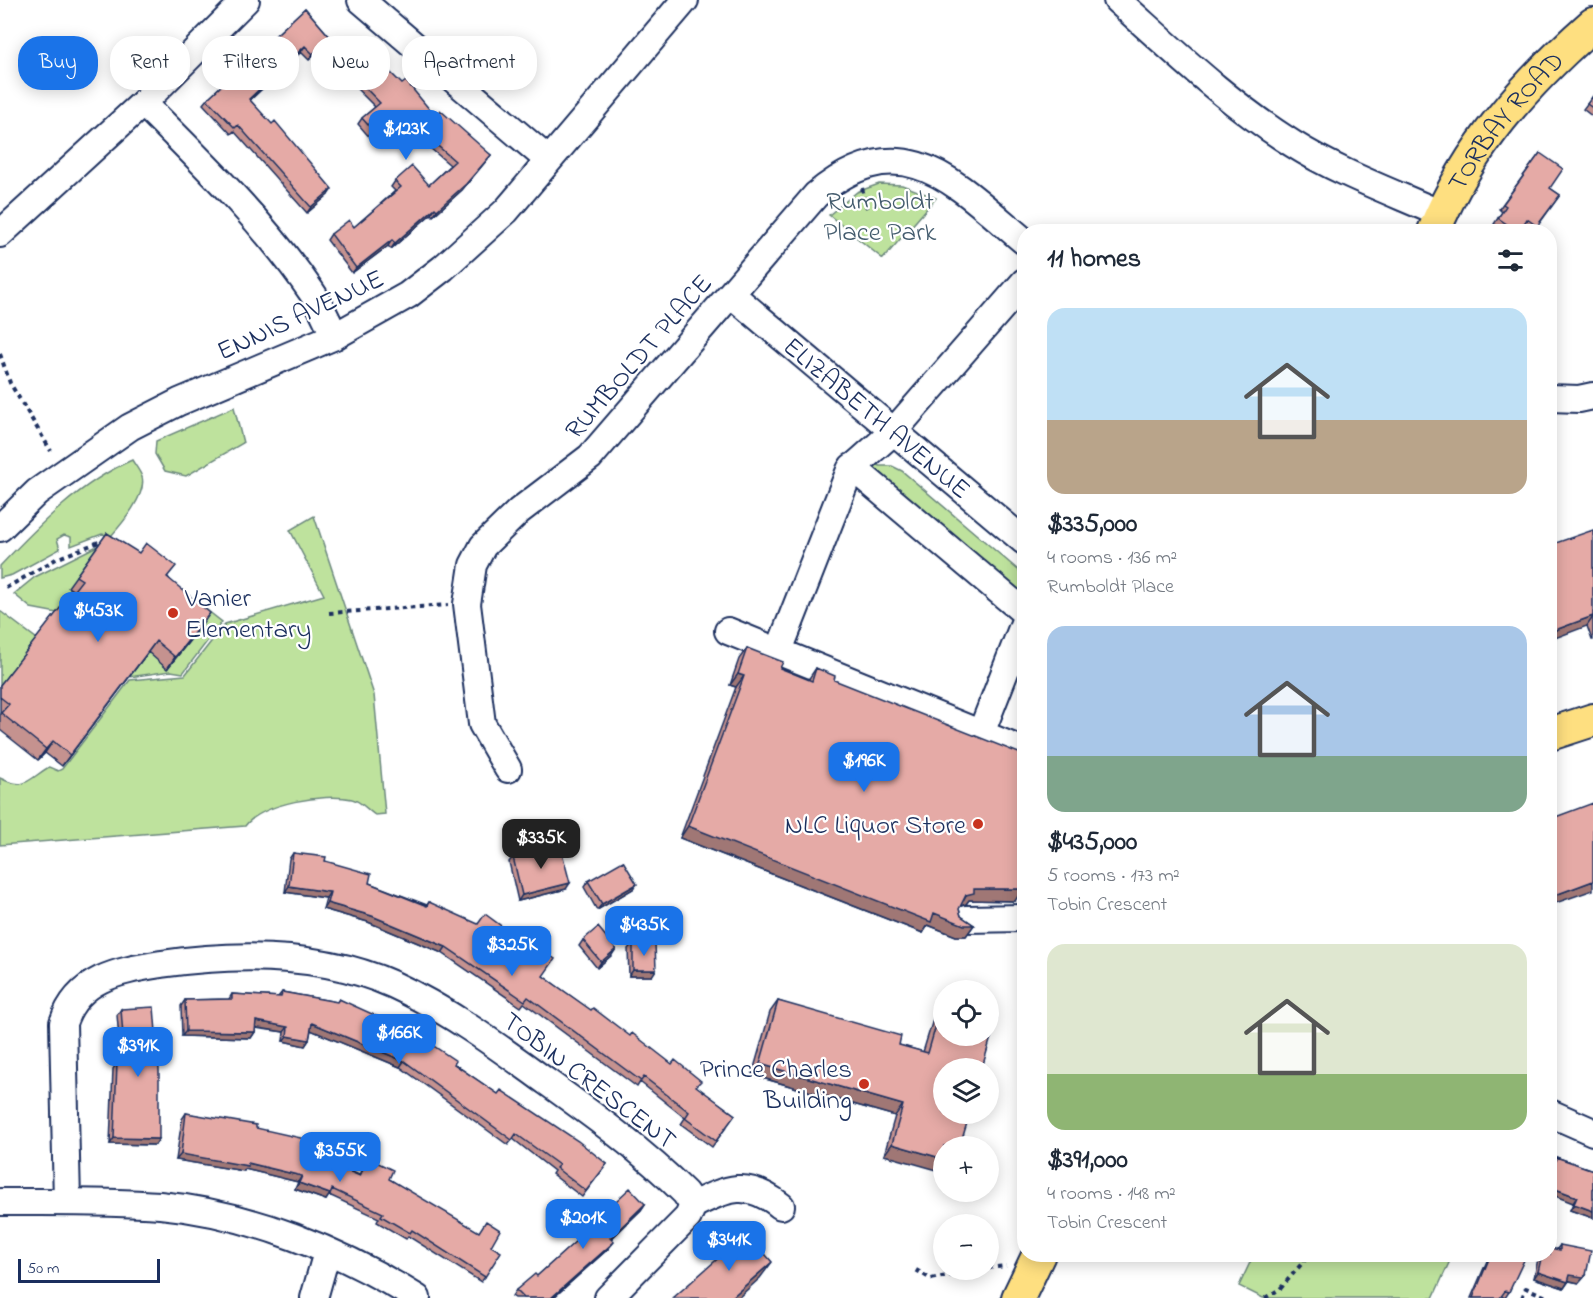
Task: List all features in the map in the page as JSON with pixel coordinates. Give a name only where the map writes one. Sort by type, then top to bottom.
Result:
[{"type":"main road","name":"TORBAY ROAD","points":[[1437,223],[1467,163],[1489,130],[1550,63],[1593,24]]},
{"type":"main road","points":[[1557,732],[1593,720]]},
{"type":"main road","points":[[1018,1298],[1035,1262]]},
{"type":"street","points":[[0,234],[144,103],[246,0]]},
{"type":"street","points":[[361,0],[547,159]]},
{"type":"street","name":"ENNIS AVENUE","points":[[0,528],[37,492],[130,427],[179,402],[335,336],[408,295],[443,268],[506,211],[547,159],[685,0]]},
{"type":"street","points":[[1117,0],[1225,93],[1294,144],[1437,223]]},
{"type":"street","points":[[144,103],[218,179],[279,248],[313,293],[335,336]]},
{"type":"street","name":"RUMBOLDT PLACE","points":[[508,769],[482,724],[467,604],[473,565],[483,546],[497,530],[590,458],[816,195],[834,180],[856,168],[879,162],[907,163],[932,169],[953,182],[1017,235]]},
{"type":"street","points":[[778,652],[852,467],[894,431],[1017,290]]},
{"type":"street","name":"ELIZABETH AVENUE","points":[[732,295],[1017,535]]},
{"type":"street","points":[[1557,398],[1579,399],[1593,396]]},
{"type":"street","points":[[852,467],[1017,606]]},
{"type":"street","points":[[728,631],[1017,748]]},
{"type":"street","points":[[981,733],[1017,641]]},
{"type":"street","points":[[966,919],[1017,918]]},
{"type":"street","name":"TOBIN CRESCENT","points":[[67,1202],[63,1023],[67,1010],[87,986],[103,977],[164,964],[226,958],[318,963],[393,984],[460,1020],[615,1131],[671,1179],[693,1205]]},
{"type":"street","points":[[1557,1115],[1591,1126]]},
{"type":"street","points":[[608,1298],[678,1228],[692,1211],[693,1205],[732,1188],[747,1188],[781,1206]]},
{"type":"street","points":[[0,1202],[162,1205],[194,1211],[260,1227],[327,1252],[417,1298]]},
{"type":"street","points":[[314,1298],[327,1252]]},
{"type":"path","points":[[861,185],[867,208]]},
{"type":"path","points":[[0,354],[10,383],[51,451]]},
{"type":"path","points":[[6,588],[26,575],[88,545],[103,539],[111,544]]},
{"type":"path","points":[[329,613],[451,605]]},
{"type":"path","points":[[1265,1298],[1280,1289],[1303,1262]]},
{"type":"path","points":[[999,1267],[1007,1266]]},
{"type":"path","points":[[916,1270],[933,1279]]},
{"type":"path","points":[[1522,1298],[1526,1288],[1549,1298]]},
{"type":"green space","name":"Rumboldt Place Park","points":[[879,184],[902,185],[936,198],[883,259],[829,215],[857,192]]},
{"type":"green space","points":[[234,407],[243,443],[186,476],[165,471],[155,454],[156,441]]},
{"type":"green space","points":[[132,460],[142,477],[141,492],[111,536],[102,534],[71,546],[71,537],[64,535],[57,539],[60,549],[12,575],[0,578],[0,566],[61,506],[95,480]]},
{"type":"green space","points":[[877,460],[879,466],[892,466],[902,471],[1017,569],[1017,590],[874,470]]},
{"type":"green space","points":[[314,516],[374,695],[385,814],[375,815],[361,803],[352,799],[326,797],[295,802],[265,811],[245,826],[0,845],[0,778],[21,784],[49,767],[58,771],[62,769],[130,680],[185,675],[225,624],[324,595],[290,530]]},
{"type":"green space","points":[[99,545],[74,591],[57,613],[31,608],[14,594],[35,577]]},
{"type":"green space","points":[[189,596],[222,622],[183,673],[171,671],[129,677],[148,652],[168,668]]},
{"type":"green space","points":[[0,611],[37,639],[0,687]]},
{"type":"green space","points":[[1250,1262],[1449,1262],[1433,1298],[1263,1298],[1239,1286]]},
{"type":"building","points":[[305,8],[329,36],[311,36],[311,52],[305,46],[299,52],[299,36],[275,36]]},
{"type":"building","points":[[390,72],[402,84],[402,90],[413,90],[435,116],[440,110],[491,155],[466,184],[437,210],[435,208],[395,243],[392,240],[356,268],[331,234],[349,220],[354,227],[401,187],[395,181],[412,166],[429,185],[455,161],[409,121],[393,135],[385,124],[375,133],[362,118],[380,103],[367,90],[390,90]]},
{"type":"building","points":[[217,90],[259,90],[249,99],[272,124],[275,121],[332,189],[311,207],[238,125],[235,128],[207,99]]},
{"type":"building","points":[[1593,96],[1593,108],[1587,104]]},
{"type":"building","points":[[1540,153],[1563,169],[1550,188],[1560,195],[1538,224],[1527,219],[1524,224],[1507,224],[1498,218],[1506,206],[1503,204]]},
{"type":"building","points":[[1593,530],[1593,616],[1557,629],[1557,543]]},
{"type":"building","points":[[107,533],[139,553],[146,543],[176,566],[167,577],[210,613],[175,657],[156,641],[70,755],[53,741],[46,749],[1,713],[9,704],[0,697],[0,685],[82,580],[76,576]]},
{"type":"building","points":[[747,648],[783,662],[780,668],[812,681],[816,668],[835,676],[834,680],[1017,752],[1017,889],[974,889],[974,893],[966,895],[959,909],[961,916],[974,925],[964,925],[934,913],[931,922],[688,826],[744,676],[738,674]]},
{"type":"building","points":[[1593,803],[1593,881],[1557,894],[1557,816]]},
{"type":"building","points":[[560,845],[570,883],[522,895],[513,857]]},
{"type":"building","points":[[293,853],[326,857],[325,861],[371,874],[369,883],[427,906],[429,902],[478,924],[485,914],[519,939],[521,936],[555,959],[543,976],[591,1010],[593,1008],[630,1036],[632,1033],[672,1064],[675,1060],[701,1081],[696,1086],[735,1115],[716,1141],[685,1118],[689,1112],[644,1077],[641,1081],[528,997],[525,1001],[446,947],[372,916],[327,903],[330,892],[289,886]]},
{"type":"building","points":[[623,861],[637,884],[602,904],[588,881]]},
{"type":"building","points":[[598,927],[616,949],[601,962],[583,940]]},
{"type":"building","points":[[633,943],[655,943],[656,970],[633,970]]},
{"type":"building","points":[[282,992],[337,1002],[339,999],[414,1033],[456,1061],[454,1064],[498,1094],[501,1090],[578,1141],[607,1164],[586,1191],[556,1168],[559,1165],[516,1134],[512,1140],[404,1061],[312,1023],[309,1040],[287,1036],[288,1027],[256,1021],[255,1032],[186,1031],[185,1000],[232,999],[232,994],[281,997]]},
{"type":"building","name":"Prince Charles Building","points":[[778,1001],[901,1036],[899,1045],[928,1053],[933,1036],[933,1046],[988,1046],[985,1058],[933,1058],[933,1124],[967,1124],[963,1136],[933,1136],[933,1156],[892,1144],[903,1105],[760,1064]]},
{"type":"building","points":[[154,1007],[159,1070],[159,1139],[114,1138],[117,1063],[125,1063],[121,1009]]},
{"type":"building","points":[[186,1113],[256,1125],[256,1128],[314,1141],[337,1149],[332,1164],[360,1176],[368,1158],[393,1170],[389,1179],[479,1232],[486,1221],[500,1230],[491,1246],[501,1252],[485,1277],[412,1230],[410,1233],[381,1216],[383,1213],[332,1189],[330,1194],[299,1183],[302,1176],[248,1163],[248,1166],[181,1154]]},
{"type":"building","points":[[1557,1157],[1593,1170],[1593,1211],[1574,1204],[1577,1197],[1557,1190]]},
{"type":"building","points":[[630,1188],[645,1204],[610,1238],[614,1242],[551,1298],[524,1298],[516,1290],[535,1274],[537,1276],[605,1215],[603,1213]]},
{"type":"building","points":[[747,1233],[772,1262],[731,1298],[673,1298]]},
{"type":"building","points":[[1560,1245],[1591,1251],[1586,1275],[1583,1277],[1570,1275],[1568,1282],[1538,1272],[1540,1262],[1557,1262],[1557,1249],[1560,1250]]},
{"type":"building","points":[[1488,1262],[1523,1262],[1509,1292],[1505,1291],[1500,1298],[1473,1298]]},
{"type":"place","name":"Vanier Elementary","points":[[173,613]]},
{"type":"place","name":"NLC Liquor Store","points":[[978,824]]},
{"type":"place","name":"Prince Charles Building","points":[[864,1084]]}]
